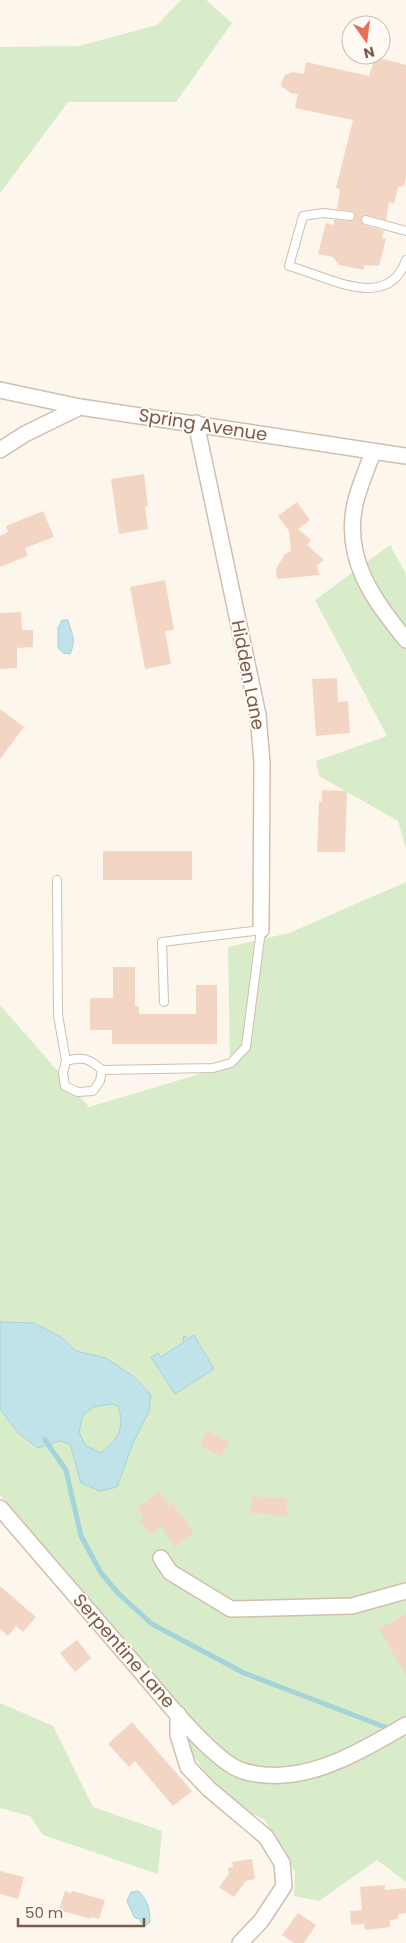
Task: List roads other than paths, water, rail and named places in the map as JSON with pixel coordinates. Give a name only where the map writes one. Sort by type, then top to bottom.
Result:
[{"type":"street","name":"Spring Avenue","points":[[0,390],[80,407],[406,456]]},
{"type":"street","points":[[0,450],[25,434],[80,407]]},
{"type":"street","name":"Hidden Lane","points":[[196,423],[258,715],[262,763],[261,930]]},
{"type":"street","points":[[373,452],[355,505],[354,538],[360,572],[379,607],[406,640]]},
{"type":"street","name":"Serpentine Lane","points":[[0,1508],[178,1714],[178,1735],[188,1767],[209,1789],[266,1837],[282,1863],[284,1886],[261,1921],[240,1943]]},
{"type":"street","points":[[161,1558],[170,1572],[231,1609],[352,1606],[406,1590]]},
{"type":"street","points":[[178,1714],[228,1764],[257,1774],[274,1775],[309,1771],[340,1762],[406,1725]]},
{"type":"lane","points":[[350,216],[323,213],[303,216],[289,266],[337,282],[377,289],[393,282],[402,270],[406,260]]},
{"type":"lane","points":[[366,220],[406,231]]},
{"type":"lane","points":[[57,880],[58,1014],[66,1061],[63,1073],[65,1086],[78,1092],[93,1091],[100,1081],[102,1070]]},
{"type":"lane","points":[[66,1061],[79,1057],[91,1060],[102,1070],[213,1068],[231,1063],[246,1048],[261,930],[162,942],[164,1002]]},
{"type":"water","points":[[62,620],[68,620],[73,636],[70,654],[63,653],[58,648],[58,628]]},
{"type":"water","points":[[0,1322],[34,1323],[61,1337],[76,1351],[106,1358],[133,1376],[151,1395],[149,1411],[133,1443],[117,1487],[100,1491],[81,1483],[70,1444],[60,1441],[38,1448],[18,1433],[0,1409]],"holes":[[[112,1404],[118,1406],[121,1420],[119,1432],[112,1443],[101,1453],[85,1445],[79,1432],[83,1415],[93,1407]]]},
{"type":"water","points":[[194,1335],[214,1369],[175,1394],[151,1357],[158,1353],[161,1357],[184,1342],[183,1337],[186,1336],[188,1339]]},
{"type":"water","points":[[138,1891],[146,1901],[149,1909],[150,1922],[147,1925],[143,1925],[139,1919],[134,1917],[127,1901],[131,1892]]},
{"type":"waterway","points":[[45,1440],[66,1470],[81,1536],[101,1573],[119,1594],[152,1624],[244,1673],[390,1729]]}]
